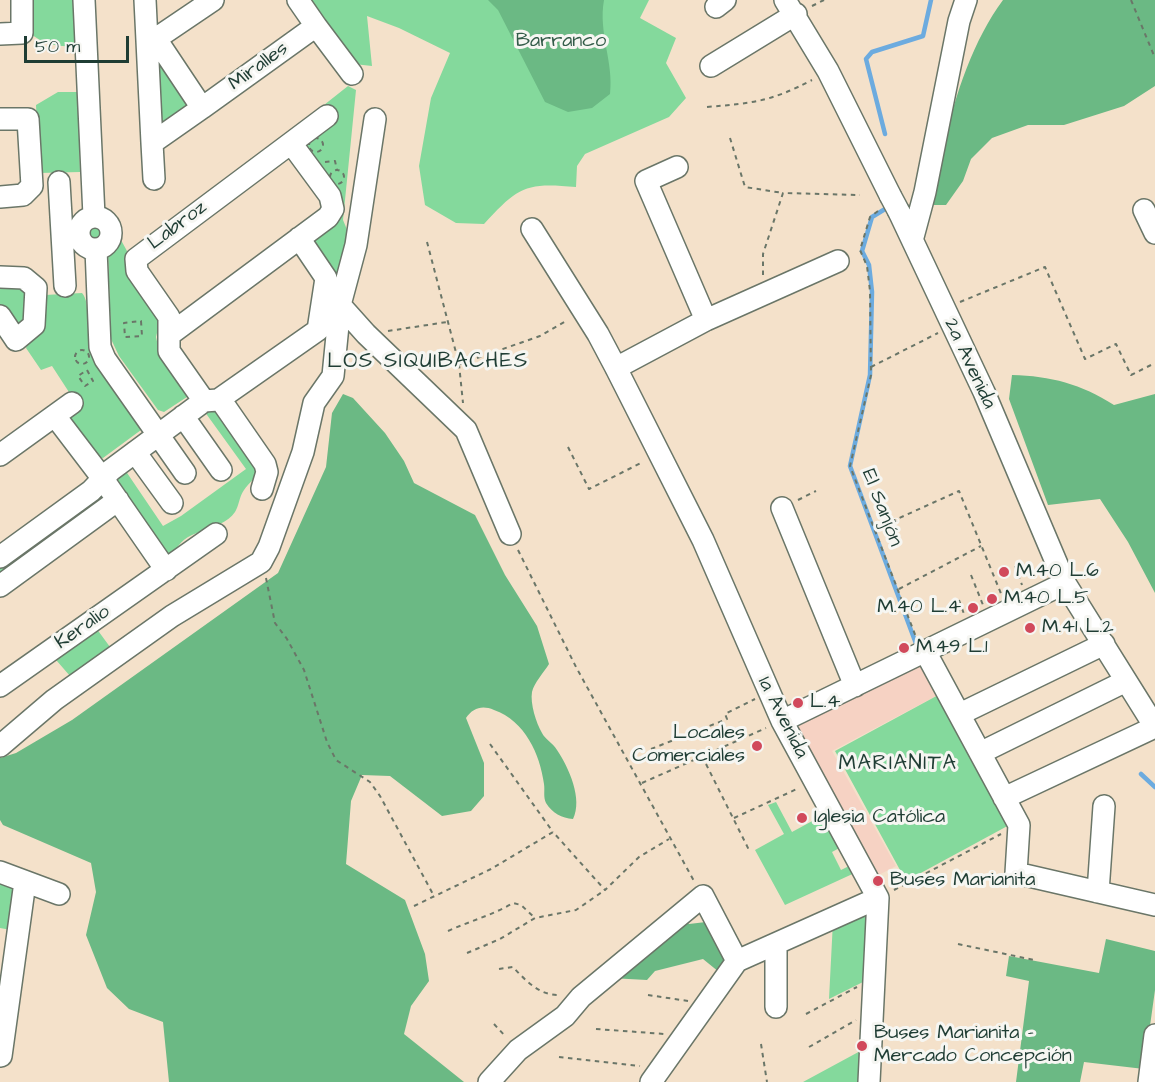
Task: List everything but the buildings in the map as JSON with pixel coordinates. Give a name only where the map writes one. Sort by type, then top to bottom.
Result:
[{"type":"street","points":[[0,34],[22,33],[22,0]]},
{"type":"street","points":[[84,0],[94,216],[85,220],[78,233],[82,243],[96,249],[99,338],[103,353],[181,466]]},
{"type":"street","points":[[145,0],[152,42],[154,179]]},
{"type":"street","points":[[152,42],[213,0]]},
{"type":"street","points":[[298,0],[352,74]]},
{"type":"street","points":[[913,237],[925,192],[959,21],[966,0]]},
{"type":"street","points":[[711,66],[790,7]]},
{"type":"street","name":"2a Avenida","points":[[790,7],[828,71],[892,204],[913,237],[948,318],[984,392],[1065,583],[1155,726]]},
{"type":"street","name":"Miralles","points":[[152,143],[316,26]]},
{"type":"street","points":[[152,42],[202,108]]},
{"type":"street","name":"Labroz","points":[[262,489],[267,472],[265,464],[169,351],[169,317],[137,271],[136,259],[327,116]]},
{"type":"street","points":[[0,119],[28,119],[32,186]]},
{"type":"street","points":[[0,746],[54,700],[172,616],[261,562],[270,547],[303,452],[314,403],[333,376],[340,305],[356,245],[375,119]]},
{"type":"street","points":[[169,335],[328,217],[333,205],[330,196],[291,143]]},
{"type":"street","points":[[677,167],[646,181],[706,320]]},
{"type":"street","points":[[0,197],[23,195],[32,186],[93,181]]},
{"type":"street","points":[[59,182],[64,286]]},
{"type":"street","points":[[1144,210],[1155,233]]},
{"type":"street","name":"1a Avenida","points":[[532,229],[584,311],[616,368],[704,540],[782,722],[878,898]]},
{"type":"street","points":[[0,557],[183,416],[212,400],[318,330],[326,279],[299,238]]},
{"type":"street","points":[[616,368],[706,320],[838,261]]},
{"type":"street","points":[[0,277],[24,278],[36,288],[96,285]]},
{"type":"street","points":[[0,316],[8,346],[34,325],[36,288]]},
{"type":"street","points":[[340,305],[366,334],[465,430],[510,534]]},
{"type":"street","points":[[0,455],[72,403]]},
{"type":"street","points":[[55,416],[103,479],[166,570]]},
{"type":"street","points":[[183,416],[221,470]]},
{"type":"street","points":[[135,452],[172,503]]},
{"type":"street","points":[[0,586],[118,500]]},
{"type":"street","points":[[782,508],[855,687]]},
{"type":"street","name":"Keralio","points":[[0,686],[216,534]]},
{"type":"street","points":[[782,722],[855,687],[919,652],[990,622],[1065,583]]},
{"type":"street","points":[[960,714],[1104,644]]},
{"type":"street","points":[[919,652],[960,714],[1019,825],[1016,873],[1155,905]]},
{"type":"street","points":[[980,753],[1126,681]]},
{"type":"street","points":[[1004,798],[1155,726]]},
{"type":"street","points":[[1098,892],[1104,806]]},
{"type":"street","points":[[0,872],[59,894]]},
{"type":"street","points":[[1,1056],[25,882]]},
{"type":"street","points":[[489,1082],[511,1056],[565,1016],[581,997],[703,896],[737,962]]},
{"type":"street","points":[[656,1075],[737,962],[878,898],[868,1082]]},
{"type":"street","points":[[776,944],[776,1007]]},
{"type":"street","points":[[1149,1082],[1155,1035]]},
{"type":"path","points":[[1131,0],[1155,58]]},
{"type":"path","points":[[707,107],[759,102],[783,95],[828,71]]},
{"type":"path","points":[[730,138],[745,187],[783,193],[860,195]]},
{"type":"path","points":[[764,293],[763,254],[783,193]]},
{"type":"path","name":"El Sanjón","points":[[892,204],[870,217],[860,250],[867,266],[870,291],[871,375],[850,466],[898,590],[919,652]]},
{"type":"path","points":[[427,242],[459,364],[465,430]]},
{"type":"path","points":[[870,368],[948,318],[1045,267],[1085,359],[1116,344],[1131,375],[1155,363]]},
{"type":"path","points":[[459,364],[540,336],[584,311]]},
{"type":"path","points":[[141,321],[142,336],[125,337],[124,323],[141,321]]},
{"type":"path","points":[[366,334],[447,322]]},
{"type":"path","points":[[80,364],[88,358],[87,353],[82,350],[75,355],[75,360],[80,364],[81,374],[78,376],[85,386],[93,381],[87,370],[81,374]]},
{"type":"path","points":[[568,447],[589,489],[659,454]]},
{"type":"path","points":[[782,508],[816,491]]},
{"type":"path","points":[[875,529],[959,491],[1009,612]]},
{"type":"path","points":[[510,534],[576,667],[642,783],[669,839],[703,896]]},
{"type":"path","points":[[898,590],[981,546]]},
{"type":"path","points":[[261,562],[275,623],[287,639],[304,670],[327,742],[336,760],[370,782],[380,796],[434,896]]},
{"type":"path","points":[[971,575],[990,622]]},
{"type":"path","points":[[651,749],[727,719],[725,714],[768,693]]},
{"type":"path","points":[[642,783],[782,722]]},
{"type":"path","points":[[489,744],[553,832],[605,890]]},
{"type":"path","points":[[702,756],[750,852]]},
{"type":"path","points":[[734,818],[815,781]]},
{"type":"path","points":[[878,898],[1019,825]]},
{"type":"path","points":[[414,906],[491,869],[553,832]]},
{"type":"path","points":[[467,953],[500,939],[535,918],[576,910],[605,890],[639,857],[669,839]]},
{"type":"path","points":[[448,932],[483,915],[500,912],[513,903],[522,905],[535,918]]},
{"type":"path","points":[[957,944],[1034,960]]},
{"type":"path","points":[[499,969],[513,967],[535,988],[547,994],[581,997]]},
{"type":"path","points":[[806,1014],[873,980]]},
{"type":"path","points":[[648,995],[706,1004]]},
{"type":"path","points":[[809,1047],[871,1012]]},
{"type":"path","points":[[596,1029],[683,1035]]},
{"type":"path","points":[[761,1044],[767,1082]]},
{"type":"path","points":[[559,1057],[656,1075]]},
{"type":"shaded area","points":[[923,663],[940,694],[832,751],[896,866],[871,879],[788,728]]},
{"type":"green space","points":[[27,0],[73,0],[76,47],[44,42],[33,36],[28,31]]},
{"type":"green space","points":[[307,0],[649,0],[640,18],[676,38],[666,63],[686,98],[669,117],[585,154],[577,166],[576,187],[545,185],[533,187],[515,195],[484,224],[456,223],[425,205],[419,166],[431,98],[450,53],[399,28],[367,16],[372,66],[354,64]]},
{"type":"green space","name":"Barranco","points":[[488,0],[604,0],[603,24],[610,70],[610,94],[592,108],[568,112],[545,102],[498,10]]},
{"type":"green space","points":[[1003,0],[1155,0],[1155,86],[1124,106],[1064,125],[1028,125],[992,138],[971,159],[963,181],[946,205],[931,205],[960,86],[983,32]]},
{"type":"green space","points":[[157,60],[190,109],[161,130]]},
{"type":"green space","points":[[348,86],[356,90],[343,220],[348,232],[337,281],[311,242],[333,220],[305,151],[304,142],[336,122],[324,105]]},
{"type":"green space","points":[[58,92],[78,92],[80,172],[39,173],[36,105]]},
{"type":"green space","points":[[95,221],[104,224],[107,233],[104,242],[95,245],[86,242],[83,233],[86,224]]},
{"type":"green space","points":[[116,231],[127,251],[125,263],[130,276],[160,321],[156,337],[158,346],[189,389],[190,395],[164,412],[158,410],[119,356],[111,339],[108,252]]},
{"type":"green space","points":[[0,284],[27,286],[30,321],[20,330],[0,306]]},
{"type":"green space","points":[[82,293],[85,297],[91,351],[141,430],[103,458],[97,457],[70,420],[68,413],[78,406],[52,366],[41,370],[26,348],[45,295]]},
{"type":"green space","points":[[1012,375],[1065,382],[1114,405],[1155,394],[1155,593],[1128,542],[1100,499],[1048,505],[1009,399]]},
{"type":"green space","points":[[343,394],[353,398],[385,433],[404,461],[414,483],[475,515],[505,575],[537,626],[549,664],[533,689],[533,707],[542,733],[562,757],[570,774],[575,793],[576,811],[573,819],[558,814],[548,807],[539,761],[529,740],[522,730],[505,715],[486,708],[475,710],[466,718],[484,763],[484,796],[471,811],[442,816],[390,776],[362,775],[351,801],[346,864],[405,900],[425,954],[429,981],[411,1006],[404,1034],[464,1082],[169,1082],[163,1022],[129,1009],[107,988],[86,935],[96,892],[91,863],[3,825],[0,820],[0,758],[16,753],[72,720],[278,573],[326,467],[332,413]]},
{"type":"green space","points":[[202,408],[217,411],[258,471],[244,490],[235,512],[229,519],[188,537],[176,550],[166,554],[116,485],[115,471],[121,464],[163,526],[181,516],[246,469]]},
{"type":"green space","points":[[99,493],[106,497],[0,576],[0,563]]},
{"type":"green space","points":[[91,621],[110,647],[70,676],[50,653]]},
{"type":"green space","points":[[942,693],[1013,823],[906,881],[835,751]]},
{"type":"green space","points":[[776,802],[792,832],[827,813],[845,845],[832,852],[841,870],[855,863],[859,871],[785,905],[755,850],[784,834],[768,805]]},
{"type":"green space","points":[[0,879],[17,886],[11,930],[0,928]]},
{"type":"green space","points":[[875,902],[871,978],[829,999],[833,921]]},
{"type":"green space","points":[[683,918],[689,924],[706,922],[728,962],[719,972],[703,959],[655,971],[647,980],[610,978]]},
{"type":"green space","points":[[1106,939],[1155,951],[1155,990],[1144,1069],[1084,1062],[1080,1082],[1016,1082],[1029,981],[1006,976],[1009,956],[1099,973]]},
{"type":"green space","points":[[864,1049],[862,1082],[803,1082]]},
{"type":"waterway","points":[[885,134],[866,59],[872,52],[923,36],[931,0]]},
{"type":"waterway","points":[[890,206],[872,217],[862,251],[869,265],[872,292],[870,375],[850,466],[918,649]]},
{"type":"waterway","points":[[1141,774],[1155,787]]},
{"type":"place","name":"M.40 L.6","points":[[1004,572]]},
{"type":"place","name":"M.40 L.5","points":[[992,599]]},
{"type":"place","name":"M.40 L.4","points":[[973,608]]},
{"type":"place","name":"M.41 L.2","points":[[1030,628]]},
{"type":"place","name":"M.49 L.1","points":[[904,648]]},
{"type":"place","name":"L.4","points":[[798,703]]},
{"type":"place","name":"Locales Comerciales","points":[[757,746]]},
{"type":"place","name":"Iglesia Católica","points":[[802,818]]},
{"type":"place","name":"Buses Marianita","points":[[878,881]]},
{"type":"place","name":"Buses Marianita - Mercado Concepción","points":[[862,1046]]},
{"type":"district","name":"LOS SIQUIBACHES","points":[[428,363]]},
{"type":"district","name":"MARIANITA","points":[[898,765]]}]
